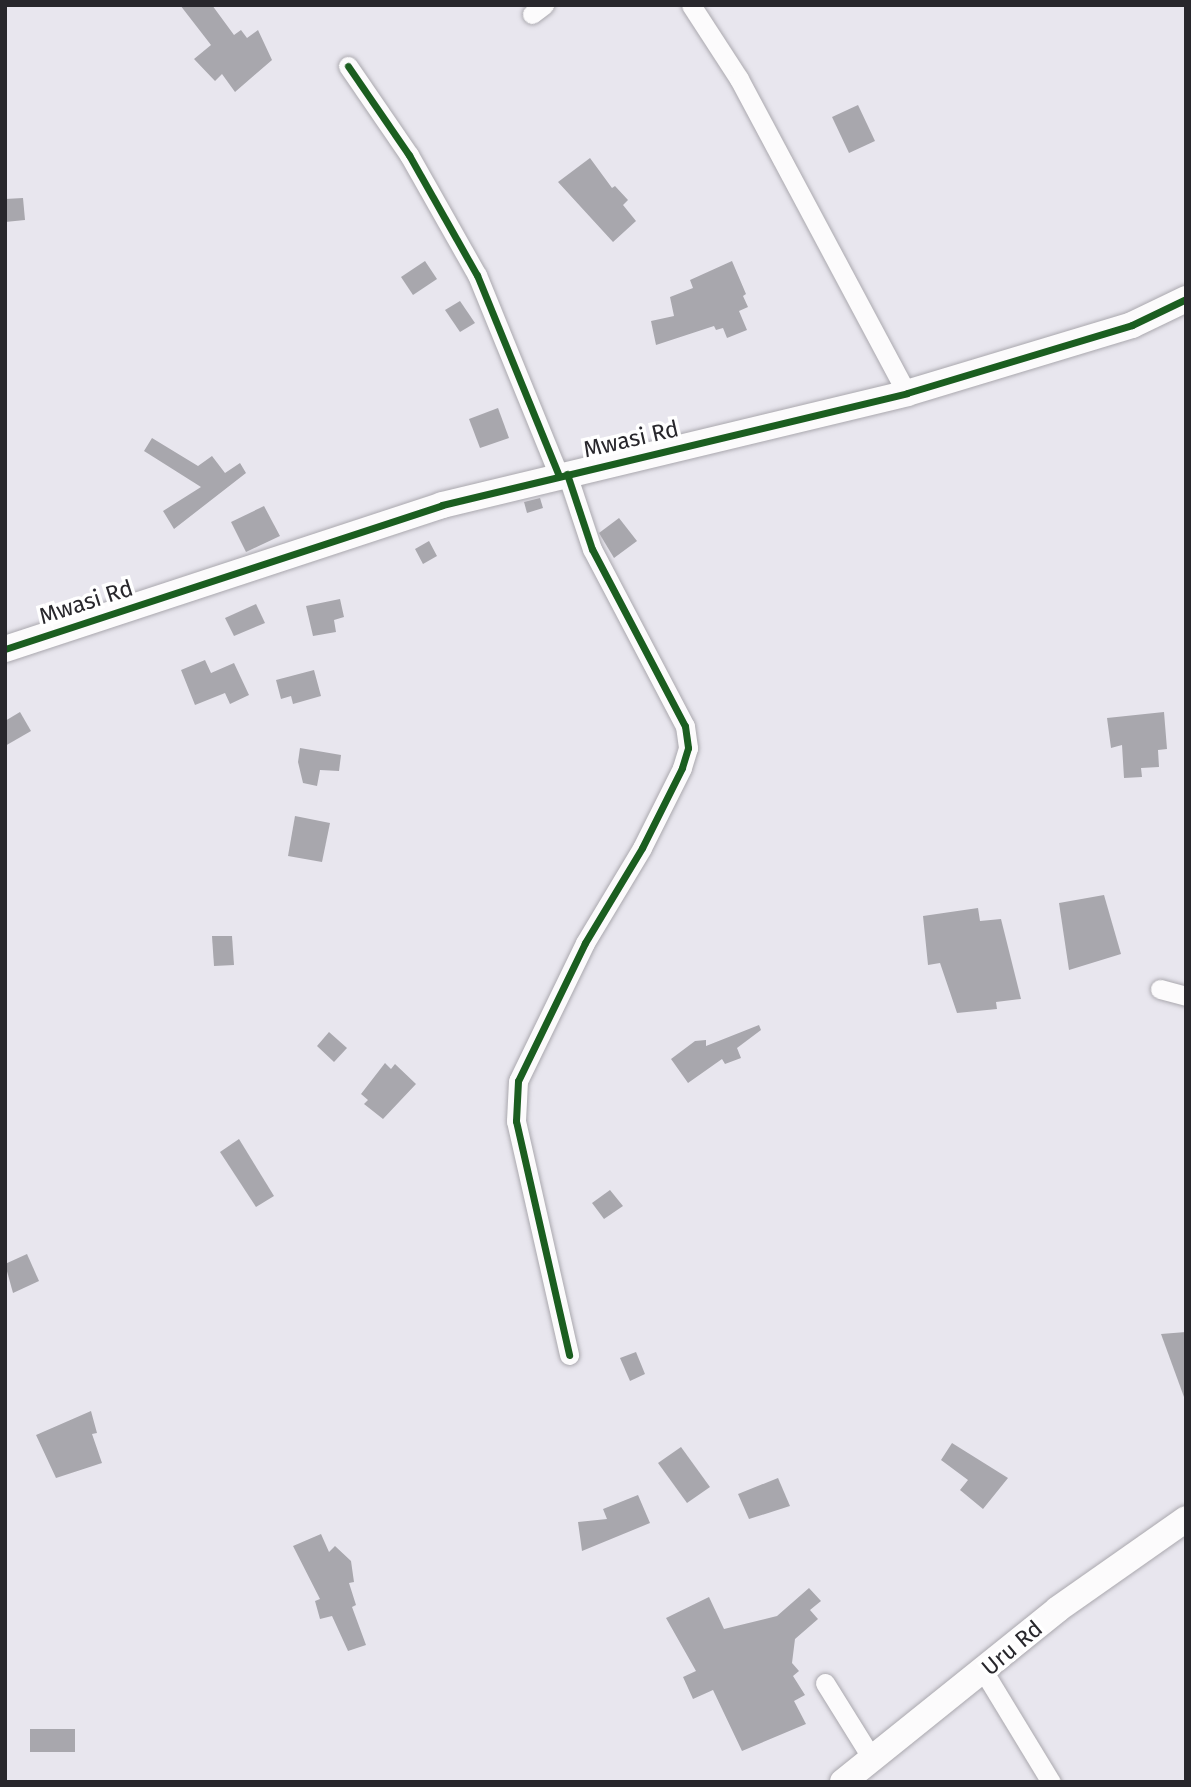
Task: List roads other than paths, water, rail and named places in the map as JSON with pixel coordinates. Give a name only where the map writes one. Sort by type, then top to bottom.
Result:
[{"type":"street","points":[[691,5],[759,114],[907,393]]},
{"type":"street","points":[[348,66],[409,155],[477,275],[592,549],[685,726],[688,748],[659,814],[585,943],[519,1081],[516,1121],[569,1355]]},
{"type":"street","name":"Mwasi Rd","points":[[5,649],[270,559],[442,505],[907,393],[1132,325],[1186,299]]},
{"type":"street","points":[[1160,989],[1186,996]]},
{"type":"street","name":"Uru Rd","points":[[843,1782],[984,1672],[1058,1609],[1186,1519]]},
{"type":"street","points":[[984,1672],[1051,1782]]},
{"type":"street","points":[[825,1683],[873,1760]]}]
